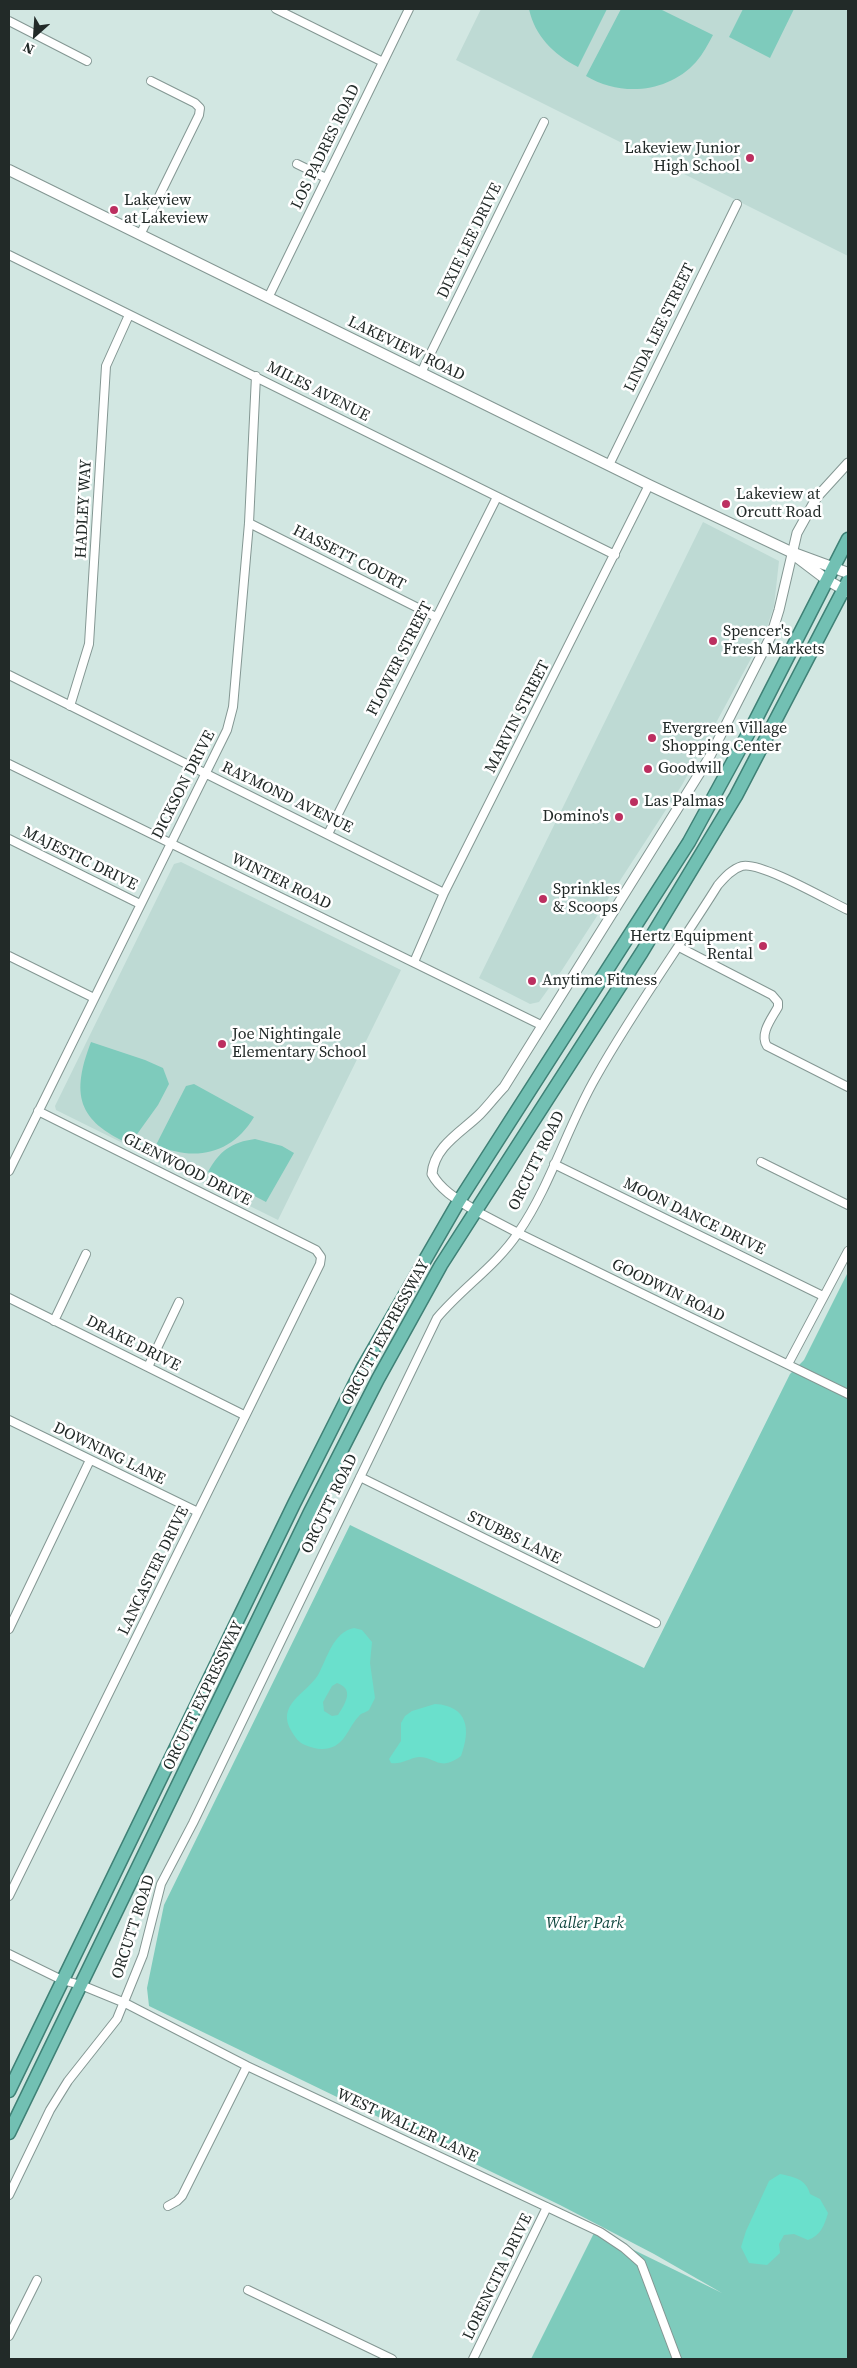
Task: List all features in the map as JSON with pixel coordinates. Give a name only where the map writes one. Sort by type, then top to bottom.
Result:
[{"type":"highway","name":"ORCUTT EXPRESSWAY","points":[[9,2090],[306,1478],[362,1369],[459,1201],[689,842],[754,723],[848,539]]},
{"type":"highway","name":"ORCUTT EXPRESSWAY","points":[[9,2133],[306,1520],[378,1379],[441,1265],[642,952],[736,796],[847,587]]},
{"type":"main road","name":"LAKEVIEW ROAD","points":[[9,170],[649,485],[791,552],[848,573]]},
{"type":"main road","name":"LAKEVIEW ROAD","points":[[791,552],[827,580],[847,587]]},
{"type":"street","points":[[276,9],[383,62]]},
{"type":"street","name":"LOS PADRES ROAD","points":[[268,298],[409,9]]},
{"type":"street","points":[[9,21],[87,60]]},
{"type":"street","points":[[140,234],[199,115],[200,108],[195,103],[152,81]]},
{"type":"street","name":"DIXIE LEE DRIVE","points":[[421,373],[544,122]]},
{"type":"street","points":[[297,164],[326,178]]},
{"type":"street","name":"LINDA LEE STREET","points":[[609,465],[736,204]]},
{"type":"street","name":"MILES AVENUE","points":[[9,255],[256,376],[615,556]]},
{"type":"street","name":"HADLEY WAY","points":[[70,706],[89,644],[106,366],[129,315]]},
{"type":"street","name":"DICKSON DRIVE","points":[[9,1171],[227,730],[233,707],[249,522],[256,376]]},
{"type":"street","points":[[476,1210],[459,1201],[436,1182],[432,1174],[436,1159],[443,1148],[480,1114],[504,1086],[709,758],[771,636],[779,610],[791,552],[805,515],[817,497],[848,462]]},
{"type":"street","name":"MARVIN STREET","points":[[414,962],[444,892],[615,556],[649,485]]},
{"type":"street","name":"FLOWER STREET","points":[[328,834],[497,497]]},
{"type":"street","name":"HASSETT COURT","points":[[249,522],[436,617]]},
{"type":"street","name":"RAYMOND AVENUE","points":[[9,675],[444,892]]},
{"type":"street","name":"WINTER ROAD","points":[[9,764],[541,1025]]},
{"type":"street","name":"MAJESTIC DRIVE","points":[[9,839],[140,904]]},
{"type":"street","name":"ORCUTT ROAD","points":[[9,2195],[50,2110],[68,2081],[93,2052],[117,2019],[125,2003],[142,1955],[162,1884],[437,1318],[454,1296],[503,1252],[518,1233],[537,1201],[573,1120],[596,1077],[653,984],[718,885],[731,872],[742,866],[753,866],[772,873],[848,910]]},
{"type":"street","points":[[679,947],[772,995],[778,1002],[778,1007],[764,1034],[764,1041],[767,1046],[848,1086]]},
{"type":"street","points":[[9,956],[94,998]]},
{"type":"street","name":"GLENWOOD DRIVE","points":[[38,1111],[316,1250],[321,1257]]},
{"type":"street","points":[[761,1162],[848,1205]]},
{"type":"street","name":"MOON DANCE DRIVE","points":[[554,1164],[823,1296]]},
{"type":"street","name":"GOODWIN ROAD","points":[[476,1210],[518,1233],[848,1394]]},
{"type":"street","points":[[788,1364],[848,1251]]},
{"type":"street","points":[[54,1320],[86,1254]]},
{"type":"street","name":"LANCASTER DRIVE","points":[[9,1896],[244,1415],[320,1264],[321,1257]]},
{"type":"street","name":"DRAKE DRIVE","points":[[9,1298],[244,1415]]},
{"type":"street","points":[[148,1367],[179,1302]]},
{"type":"street","name":"DOWNING LANE","points":[[9,1420],[198,1512]]},
{"type":"street","points":[[9,1629],[90,1460]]},
{"type":"street","name":"STUBBS LANE","points":[[360,1477],[656,1623]]},
{"type":"street","name":"WEST WALLER LANE","points":[[9,1954],[62,1980],[81,1985],[125,2003],[248,2066],[600,2232],[624,2248],[641,2263],[678,2359]]},
{"type":"street","points":[[168,2206],[182,2196],[248,2066]]},
{"type":"street","name":"LORENCITA DRIVE","points":[[473,2359],[547,2207]]},
{"type":"street","points":[[9,2336],[37,2280]]},
{"type":"street","points":[[248,2290],[392,2359]]},
{"type":"shaded area","name":"Lakeview Junior High School","points":[[481,9],[848,9],[848,256],[456,60]]},
{"type":"shaded area","name":"Evergreen Village Shopping Center","points":[[703,522],[779,561],[774,606],[765,633],[682,785],[562,970],[539,1002],[530,1004],[479,978]]},
{"type":"shaded area","points":[[181,862],[401,970],[278,1220],[56,1110],[55,1106],[174,864]]},
{"type":"shaded area","points":[[354,1628],[362,1630],[372,1642],[370,1663],[375,1698],[369,1710],[360,1715],[339,1743],[327,1749],[312,1748],[296,1738],[288,1723],[287,1714],[294,1700],[318,1675],[336,1640]],"holes":[[[337,1683],[346,1689],[346,1702],[338,1715],[332,1716],[324,1711],[323,1702],[332,1686]]]},
{"type":"shaded area","points":[[435,1704],[454,1709],[464,1721],[466,1737],[461,1756],[448,1763],[419,1757],[391,1763],[389,1759],[401,1741],[401,1723],[405,1716],[412,1711]]},
{"type":"shaded area","points":[[780,2174],[795,2178],[806,2185],[810,2194],[820,2199],[828,2213],[827,2218],[819,2233],[808,2240],[794,2234],[784,2235],[779,2244],[780,2253],[767,2265],[749,2263],[741,2247],[746,2231],[769,2181]]},
{"type":"green space","points":[[529,9],[607,9],[578,67],[546,43],[536,28]]},
{"type":"green space","points":[[621,9],[660,9],[713,35],[696,62],[672,80],[658,86],[644,88],[614,87],[586,76]]},
{"type":"green space","points":[[743,9],[794,9],[770,58],[729,37]]},
{"type":"green space","points":[[91,1042],[163,1068],[169,1084],[158,1105],[130,1144],[99,1126],[89,1115],[83,1104],[81,1077]]},
{"type":"green space","points":[[194,1084],[254,1117],[245,1130],[235,1139],[224,1147],[211,1151],[185,1153],[156,1145],[186,1086]]},
{"type":"green space","points":[[255,1139],[282,1146],[294,1153],[266,1202],[208,1172],[217,1158],[227,1149],[240,1142]]},
{"type":"green space","name":"Waller Park","points":[[848,1272],[848,2359],[531,2359],[595,2231],[722,2293],[654,2254],[560,2205],[149,2006],[147,1988],[164,1905],[350,1525],[644,1668],[790,1374],[804,1360]]},
{"type":"place","name":"Lakeview Junior High School","points":[[750,158]]},
{"type":"place","name":"Lakeview at Lakeview","points":[[114,210]]},
{"type":"place","name":"Lakeview at Orcutt Road","points":[[726,504]]},
{"type":"place","name":"Spencer's Fresh Markets","points":[[713,641]]},
{"type":"place","name":"Evergreen Village Shopping Center","points":[[652,738]]},
{"type":"place","name":"Goodwill","points":[[648,769]]},
{"type":"place","name":"Las Palmas","points":[[634,802]]},
{"type":"place","name":"Domino's","points":[[619,817]]},
{"type":"place","name":"Sprinkles & Scoops","points":[[543,899]]},
{"type":"place","name":"Hertz Equipment Rental","points":[[763,946]]},
{"type":"place","name":"Anytime Fitness","points":[[532,981]]},
{"type":"place","name":"Joe Nightingale Elementary School","points":[[222,1044]]}]
